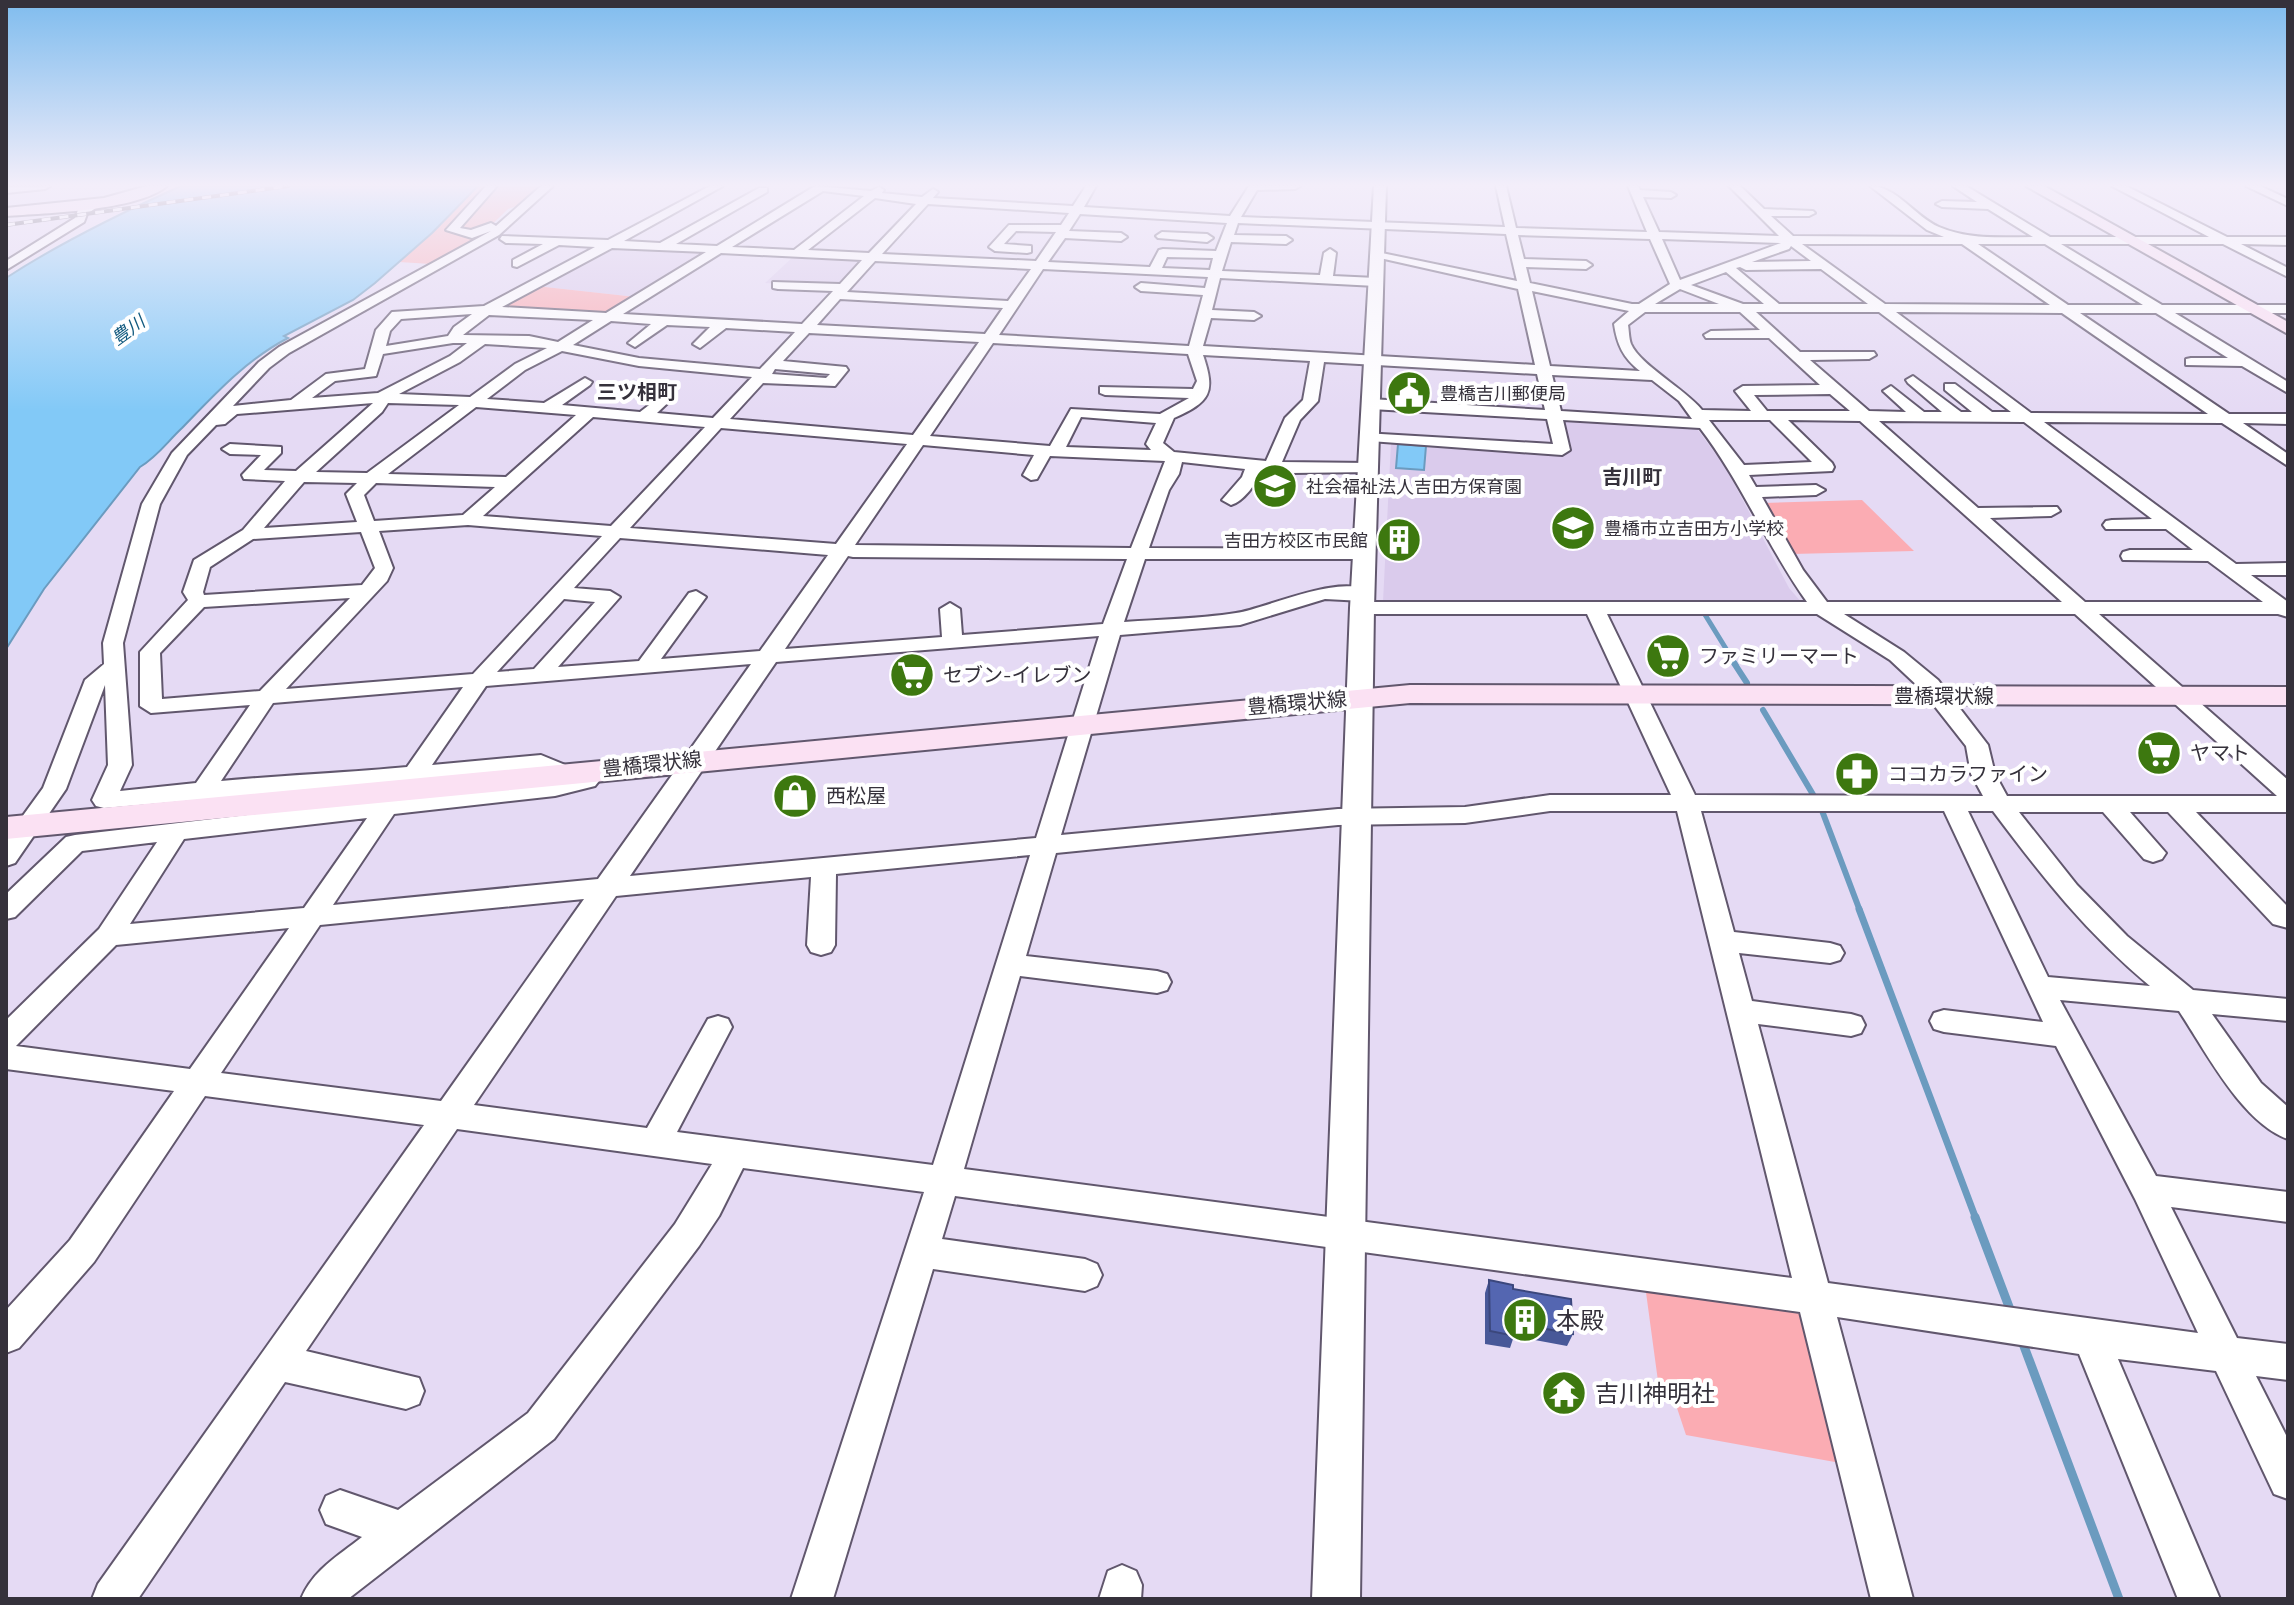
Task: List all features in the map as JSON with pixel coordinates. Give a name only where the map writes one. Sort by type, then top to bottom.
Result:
[{"type":"main road","points":[[2172,261],[2288,329]]},
{"type":"main road","points":[[2258,309],[2288,322]]},
{"type":"main road","name":"豊橋環状線","points":[[18,827],[1410,694],[2288,696]]},
{"type":"street","points":[[448,261],[284,350],[264,365],[180,453],[158,486],[113,643],[120,765],[104,800],[541,762],[567,774]]},
{"type":"street","points":[[517,263],[521,261]]},
{"type":"street","points":[[453,339],[459,330],[487,310],[578,261]]},
{"type":"street","points":[[204,789],[265,698],[377,581],[384,568],[355,494],[520,367],[561,346],[699,261]]},
{"type":"street","points":[[414,774],[478,681],[870,261]]},
{"type":"street","points":[[945,261],[1326,279],[1364,261]]},
{"type":"street","points":[[113,1599],[1042,261]]},
{"type":"street","points":[[1154,271],[1159,261]]},
{"type":"street","points":[[812,1599],[944,1181],[1111,630],[1160,490],[1174,467],[1174,460],[1154,444],[1167,415],[1194,403],[1201,388],[1196,349],[1220,261]]},
{"type":"street","points":[[1326,279],[1329,261]]},
{"type":"street","points":[[1336,1599],[1363,602],[1377,261]]},
{"type":"street","points":[[1404,261],[1639,308],[2288,309]]},
{"type":"street","points":[[1667,261],[1678,285],[1744,309],[2288,793]]},
{"type":"street","points":[[1746,261],[1678,285],[1639,308],[1621,324],[1624,344],[1635,360],[1684,398],[1701,420],[1738,470],[1794,571],[1821,608],[1897,656],[1939,696],[1977,745],[1983,774],[1999,802],[2078,902],[2117,943],[2188,1002],[2250,1092],[2288,1126]]},
{"type":"street","points":[[1810,261],[1821,273]]},
{"type":"street","points":[[1994,261],[2288,461]]},
{"type":"street","points":[[2082,261],[2288,388]]},
{"type":"street","points":[[2264,261],[2288,273]]},
{"type":"street","points":[[1370,436],[1562,450],[1518,263],[1586,265]]},
{"type":"street","points":[[1732,266],[1821,273],[1844,281],[2287,609]]},
{"type":"street","points":[[1732,266],[1777,309]]},
{"type":"street","points":[[1574,277],[1577,297]]},
{"type":"street","points":[[778,285],[895,309]]},
{"type":"street","points":[[1141,287],[1212,292]]},
{"type":"street","points":[[838,296],[1012,305]]},
{"type":"street","points":[[295,404],[331,377],[371,373],[383,330],[397,315],[487,310],[1657,376]]},
{"type":"street","points":[[1206,314],[1254,316]]},
{"type":"street","points":[[635,343],[666,319]]},
{"type":"street","points":[[700,344],[724,322]]},
{"type":"street","points":[[1698,324],[1766,329]]},
{"type":"street","points":[[1711,335],[1766,329]]},
{"type":"street","points":[[378,351],[453,339],[529,340],[639,362],[767,372]]},
{"type":"street","points":[[198,601],[193,592],[201,564],[249,534],[298,477],[399,386],[455,359],[482,339]]},
{"type":"street","points":[[2194,346],[2218,346]]},
{"type":"street","points":[[1497,348],[1500,367]]},
{"type":"street","points":[[1797,356],[1869,355]]},
{"type":"street","points":[[1231,500],[1263,466],[1293,418],[1310,401],[1318,357]]},
{"type":"street","points":[[2191,362],[2245,362]]},
{"type":"street","points":[[1120,378],[1201,388]]},
{"type":"street","points":[[1913,380],[1957,417]]},
{"type":"street","points":[[546,409],[585,382]]},
{"type":"street","points":[[1738,470],[1826,467],[1737,386],[1832,389]]},
{"type":"street","points":[[1950,387],[1989,418]]},
{"type":"street","points":[[1105,390],[1201,388]]},
{"type":"street","points":[[1891,391],[1921,417]]},
{"type":"street","points":[[643,417],[666,397]]},
{"type":"street","points":[[180,453],[194,446],[232,411],[385,398],[1051,451],[1168,456],[1263,466],[1369,468]]},
{"type":"street","points":[[1371,404],[1554,416],[1701,420],[1769,416],[2288,419]]},
{"type":"street","points":[[1031,475],[1076,412],[1166,419]]},
{"type":"street","points":[[468,520],[588,413]]},
{"type":"street","points":[[230,449],[275,450],[250,475],[510,482]]},
{"type":"street","points":[[1750,492],[1816,490]]},
{"type":"street","points":[[1972,513],[2051,511]]},
{"type":"street","points":[[249,534],[468,520],[842,550],[1366,555]]},
{"type":"street","points":[[2112,525],[2170,524]]},
{"type":"street","points":[[2130,556],[2212,555]]},
{"type":"street","points":[[2232,570],[2288,569]]},
{"type":"street","points":[[366,591],[198,601],[150,652],[151,706],[1240,619],[1324,593],[1363,602],[1594,608],[2287,609]]},
{"type":"street","points":[[539,676],[610,597],[560,593]]},
{"type":"street","points":[[644,668],[696,597]]},
{"type":"street","points":[[1594,608],[1687,803],[1892,1599]]},
{"type":"street","points":[[950,609],[953,643]]},
{"type":"street","points":[[6,857],[18,827],[54,789],[96,680],[115,666]]},
{"type":"street","points":[[6,910],[75,843],[555,788],[589,781],[623,767]]},
{"type":"street","points":[[109,936],[1357,816],[1465,815],[1550,803],[2288,804]]},
{"type":"street","points":[[1952,803],[2039,987],[2146,1189],[2288,1480]]},
{"type":"street","points":[[2175,804],[2282,917],[2288,918]]},
{"type":"street","points":[[6,1336],[82,1251],[195,1082],[388,805]]},
{"type":"street","points":[[2111,805],[2153,853]]},
{"type":"street","points":[[6,1038],[109,936],[176,832]]},
{"type":"street","points":[[821,945],[824,867]]},
{"type":"street","points":[[1722,941],[1830,953]]},
{"type":"street","points":[[1010,964],[1157,982]]},
{"type":"street","points":[[2039,987],[2288,1010]]},
{"type":"street","points":[[1740,1011],[1851,1025]]},
{"type":"street","points":[[1944,1021],[2065,1036]]},
{"type":"street","points":[[655,1142],[718,1027]]},
{"type":"street","points":[[6,1057],[2288,1362]]},
{"type":"street","points":[[322,1599],[334,1584],[548,1419],[687,1235],[707,1206],[734,1153]]},
{"type":"street","points":[[2146,1189],[2288,1207]]},
{"type":"street","points":[[921,1252],[1085,1275]]},
{"type":"street","points":[[2091,1338],[2199,1599]]},
{"type":"street","points":[[278,1363],[406,1391]]},
{"type":"street","points":[[340,1510],[403,1532]]},
{"type":"shaded area","points":[[400,261],[436,261],[431,264]]},
{"type":"shaded area","points":[[581,261],[692,261],[636,297],[536,286]]},
{"type":"shaded area","points":[[789,261],[864,261],[841,287],[765,283]]},
{"type":"shaded area","points":[[536,286],[636,297],[607,315],[499,308]]},
{"type":"shaded area","name":"豊橋市立吉田方小学校","points":[[1563,417],[1695,426],[1726,468],[1789,588],[1802,603],[1383,602],[1391,443],[1570,452]]},
{"type":"shaded area","points":[[1862,500],[1914,551],[1792,554],[1764,503]]},
{"type":"shaded area","points":[[1645,1285],[1803,1308],[1846,1464],[1686,1435],[1674,1399],[1660,1396]]},
{"type":"water","name":"豊川","points":[[34,261],[400,261],[353,300],[284,336],[288,338],[245,367],[140,467],[44,589],[6,649],[6,278]]},
{"type":"water","points":[[1398,444],[1426,446],[1424,470],[1396,468]]},
{"type":"building","points":[[1489,1280],[1513,1285],[1513,1289],[1571,1299],[1573,1334],[1514,1323],[1515,1336],[1490,1331]]},
{"type":"waterway","points":[[1700,613],[1704,613],[1736,665]]},
{"type":"waterway","points":[[1734,663],[1747,683]]},
{"type":"waterway","points":[[1763,710],[1821,808],[1860,911]]},
{"type":"waterway","points":[[1859,909],[1976,1219]]},
{"type":"waterway","points":[[1975,1217],[2011,1312]]},
{"type":"waterway","points":[[2022,1341],[2119,1599]]},
{"type":"place","name":"豊橋吉川郵便局","points":[[1409,393]]},
{"type":"place","name":"社会福祉法人吉田方保育園","points":[[1275,486]]},
{"type":"place","name":"豊橋市立吉田方小学校","points":[[1573,528]]},
{"type":"place","name":"吉田方校区市民館","points":[[1399,540]]},
{"type":"place","name":"ファミリーマート","points":[[1668,656]]},
{"type":"place","name":"セブン-イレブン","points":[[912,675]]},
{"type":"place","name":"ヤマト","points":[[2159,753]]},
{"type":"place","name":"ココカラファイン","points":[[1857,774]]},
{"type":"place","name":"西松屋","points":[[795,796]]},
{"type":"place","name":"本殿","points":[[1525,1320]]},
{"type":"place","name":"吉川神明社","points":[[1564,1393]]},
{"type":"district","name":"三ツ相町","points":[[637,392]]},
{"type":"district","name":"吉川町","points":[[1632,477]]}]
